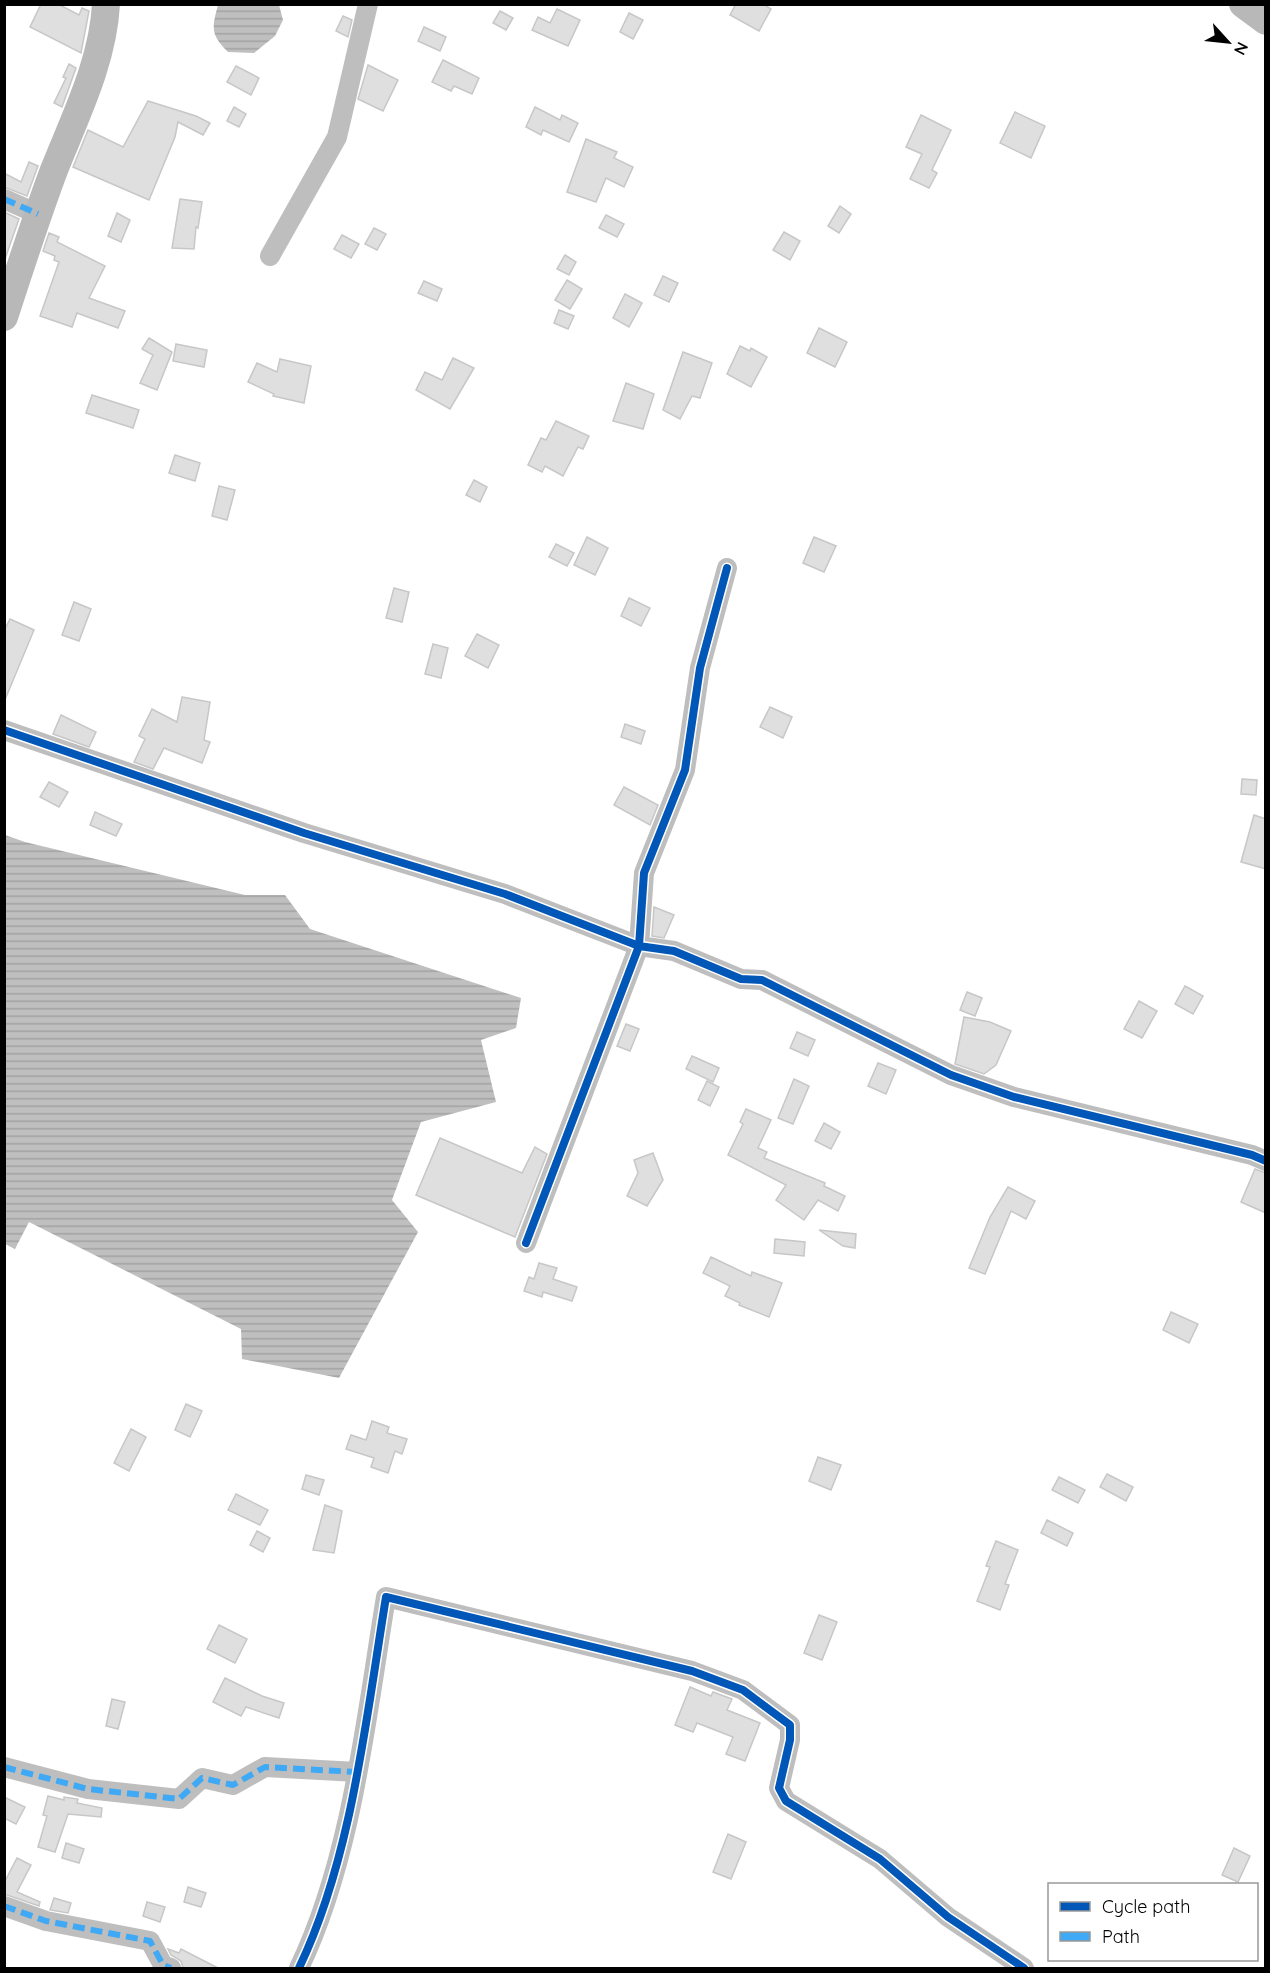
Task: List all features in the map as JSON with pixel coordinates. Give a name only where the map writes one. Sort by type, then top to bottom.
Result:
[{"type":"street","points":[[4,317],[38,214],[91,73],[105,25],[106,4]]},
{"type":"street","points":[[270,256],[337,137],[368,4]]},
{"type":"street","points":[[1243,4],[1266,21]]},
{"type":"street","points":[[4,199],[38,214]]},
{"type":"street","points":[[526,1243],[639,946],[644,873],[685,770],[700,668],[727,568]]},
{"type":"street","points":[[4,730],[304,833],[505,894],[639,946],[674,951],[741,979],[762,980],[951,1075],[1014,1097],[1252,1155],[1266,1161]]},
{"type":"street","points":[[299,1968],[331,1884],[357,1772],[386,1597],[692,1671],[743,1690],[790,1725],[790,1740],[778,1788],[786,1801],[880,1859],[948,1917],[1024,1968]]},
{"type":"street","points":[[4,1767],[88,1789],[179,1799],[202,1778],[232,1785],[265,1767],[357,1772]]},
{"type":"street","points":[[4,1906],[46,1921],[150,1941],[163,1965],[171,1968]]},
{"type":"shaded area","points":[[218,5],[279,5],[283,20],[275,36],[254,53],[228,52],[215,35],[214,20]]},
{"type":"shaded area","points":[[5,835],[25,842],[245,895],[285,895],[310,929],[521,998],[516,1028],[481,1040],[496,1102],[421,1122],[392,1200],[418,1232],[339,1378],[242,1359],[241,1329],[29,1222],[15,1249],[5,1244]]},
{"type":"building","points":[[41,4],[58,4],[79,15],[82,8],[89,11],[81,53],[30,27]]},
{"type":"building","points":[[736,4],[763,4],[771,9],[759,31],[730,15]]},
{"type":"building","points":[[557,9],[580,20],[568,46],[532,30],[538,17],[550,23]]},
{"type":"building","points":[[500,11],[513,18],[506,30],[493,23]]},
{"type":"building","points":[[629,13],[643,20],[633,39],[620,32]]},
{"type":"building","points":[[343,16],[352,20],[348,37],[336,31]]},
{"type":"building","points":[[424,27],[446,37],[440,51],[418,41]]},
{"type":"building","points":[[443,60],[479,78],[472,94],[454,86],[451,91],[432,82]]},
{"type":"building","points":[[69,64],[76,68],[62,107],[54,103],[66,78],[63,77]]},
{"type":"building","points":[[368,65],[398,80],[383,111],[358,99]]},
{"type":"building","points":[[236,66],[259,78],[251,95],[227,82]]},
{"type":"building","points":[[148,101],[196,116],[210,123],[203,135],[178,122],[175,137],[149,200],[73,167],[88,130],[123,147]]},
{"type":"building","points":[[234,107],[246,114],[239,127],[227,121]]},
{"type":"building","points":[[535,107],[560,120],[562,115],[578,123],[569,142],[543,130],[541,135],[526,127]]},
{"type":"building","points":[[1015,112],[1045,126],[1031,158],[1000,143]]},
{"type":"building","points":[[921,115],[951,130],[932,170],[937,173],[929,188],[910,179],[922,154],[906,147]]},
{"type":"building","points":[[586,139],[617,152],[614,158],[633,167],[624,187],[606,178],[596,202],[567,192]]},
{"type":"building","points":[[29,162],[38,166],[27,196],[4,187],[4,173],[21,182]]},
{"type":"building","points":[[180,199],[202,202],[194,249],[172,248]]},
{"type":"building","points":[[840,206],[851,214],[839,233],[828,226]]},
{"type":"building","points":[[4,212],[19,219],[4,262]]},
{"type":"building","points":[[117,213],[130,220],[121,242],[108,236]]},
{"type":"building","points":[[606,215],[624,224],[617,237],[599,228]]},
{"type":"building","points":[[374,228],[386,234],[377,250],[365,244]]},
{"type":"building","points":[[784,232],[800,241],[790,260],[773,250]]},
{"type":"building","points":[[49,233],[59,237],[57,242],[105,266],[89,298],[125,311],[118,328],[77,313],[72,327],[40,316],[59,262],[54,260],[55,256],[43,251]]},
{"type":"building","points":[[342,235],[359,244],[351,258],[334,249]]},
{"type":"building","points":[[565,255],[576,262],[569,275],[557,269]]},
{"type":"building","points":[[663,276],[678,283],[669,302],[654,295]]},
{"type":"building","points":[[567,280],[582,289],[570,309],[555,300]]},
{"type":"building","points":[[424,281],[442,289],[437,301],[418,293]]},
{"type":"building","points":[[625,294],[642,303],[629,327],[613,318]]},
{"type":"building","points":[[559,310],[574,316],[568,329],[554,323]]},
{"type":"building","points":[[819,328],[847,342],[835,367],[807,353]]},
{"type":"building","points":[[149,338],[172,352],[157,390],[140,383],[153,355],[142,349]]},
{"type":"building","points":[[176,344],[207,350],[204,367],[173,361]]},
{"type":"building","points":[[740,346],[750,351],[751,348],[767,357],[751,387],[727,374]]},
{"type":"building","points":[[683,352],[712,363],[700,398],[692,396],[680,419],[663,410]]},
{"type":"building","points":[[453,358],[474,368],[450,409],[416,390],[425,372],[442,380]]},
{"type":"building","points":[[280,359],[311,366],[304,403],[273,396],[274,394],[248,382],[257,363],[277,372]]},
{"type":"building","points":[[626,383],[654,394],[643,429],[613,421]]},
{"type":"building","points":[[92,395],[139,410],[133,428],[86,413]]},
{"type":"building","points":[[556,421],[589,436],[583,449],[578,447],[563,476],[545,466],[542,472],[528,465],[541,438],[546,440]]},
{"type":"building","points":[[175,455],[200,463],[195,481],[169,473]]},
{"type":"building","points":[[474,480],[487,487],[480,502],[466,495]]},
{"type":"building","points":[[219,486],[235,490],[227,520],[212,516]]},
{"type":"building","points":[[587,537],[608,548],[595,575],[574,565]]},
{"type":"building","points":[[814,537],[836,546],[824,572],[803,563]]},
{"type":"building","points":[[556,544],[574,553],[567,566],[549,557]]},
{"type":"building","points":[[394,588],[409,592],[402,622],[386,618]]},
{"type":"building","points":[[629,598],[650,608],[641,626],[621,616]]},
{"type":"building","points":[[74,602],[91,609],[79,641],[62,635]]},
{"type":"building","points":[[10,619],[34,630],[4,702],[4,631]]},
{"type":"building","points":[[477,634],[499,645],[488,668],[465,656]]},
{"type":"building","points":[[433,644],[448,648],[441,678],[425,674]]},
{"type":"building","points":[[182,697],[210,702],[204,740],[210,742],[202,763],[164,748],[153,769],[134,762],[145,739],[139,736],[152,709],[177,722]]},
{"type":"building","points":[[770,707],[792,717],[783,738],[760,727]]},
{"type":"building","points":[[61,715],[96,732],[89,747],[53,734]]},
{"type":"building","points":[[625,724],[645,731],[641,744],[621,737]]},
{"type":"building","points":[[1242,779],[1257,780],[1256,795],[1241,794]]},
{"type":"building","points":[[49,782],[68,792],[59,807],[40,797]]},
{"type":"building","points":[[624,787],[658,805],[650,825],[614,805]]},
{"type":"building","points":[[95,812],[122,824],[116,836],[90,825]]},
{"type":"building","points":[[1254,815],[1266,819],[1266,869],[1241,862]]},
{"type":"building","points":[[654,907],[674,915],[664,938],[652,936]]},
{"type":"building","points":[[1185,986],[1203,996],[1193,1014],[1175,1004]]},
{"type":"building","points":[[967,992],[982,998],[975,1016],[960,1010]]},
{"type":"building","points":[[1139,1001],[1157,1011],[1142,1038],[1124,1029]]},
{"type":"building","points":[[964,1017],[990,1022],[1011,1031],[996,1065],[984,1074],[955,1064]]},
{"type":"building","points":[[626,1024],[639,1029],[630,1051],[617,1046]]},
{"type":"building","points":[[797,1032],[815,1040],[808,1056],[790,1048]]},
{"type":"building","points":[[692,1056],[719,1068],[713,1082],[686,1069]]},
{"type":"building","points":[[878,1063],[896,1070],[886,1094],[868,1086]]},
{"type":"building","points":[[794,1079],[809,1086],[793,1124],[778,1118]]},
{"type":"building","points":[[707,1081],[719,1087],[710,1106],[698,1100]]},
{"type":"building","points":[[746,1109],[771,1120],[758,1148],[767,1152],[764,1158],[825,1183],[824,1186],[845,1196],[838,1211],[818,1200],[804,1220],[776,1200],[786,1185],[728,1155],[743,1124],[740,1122]]},
{"type":"building","points":[[824,1123],[840,1132],[831,1149],[815,1141]]},
{"type":"building","points":[[440,1138],[522,1173],[535,1147],[547,1154],[515,1237],[416,1195]]},
{"type":"building","points":[[653,1153],[663,1180],[647,1206],[627,1196],[638,1173],[634,1160]]},
{"type":"building","points":[[1255,1169],[1266,1173],[1266,1213],[1241,1202]]},
{"type":"building","points":[[1008,1187],[1035,1201],[1026,1219],[1011,1211],[985,1274],[969,1268],[990,1217]]},
{"type":"building","points":[[819,1230],[856,1234],[855,1248],[843,1246]]},
{"type":"building","points":[[775,1239],[805,1242],[804,1256],[774,1253]]},
{"type":"building","points":[[711,1257],[751,1276],[752,1272],[782,1283],[769,1317],[739,1305],[740,1303],[725,1296],[730,1286],[703,1273]]},
{"type":"building","points":[[539,1263],[557,1268],[553,1279],[577,1287],[572,1301],[543,1292],[542,1297],[524,1291],[529,1277],[534,1279]]},
{"type":"building","points":[[1171,1312],[1198,1324],[1189,1343],[1163,1330]]},
{"type":"building","points":[[186,1404],[202,1411],[190,1437],[175,1430]]},
{"type":"building","points":[[372,1421],[389,1427],[387,1433],[407,1439],[402,1454],[395,1451],[388,1473],[371,1467],[374,1458],[346,1449],[351,1435],[366,1440]]},
{"type":"building","points":[[131,1429],[146,1437],[129,1471],[114,1463]]},
{"type":"building","points":[[818,1457],[841,1465],[831,1490],[809,1481]]},
{"type":"building","points":[[1107,1474],[1133,1487],[1126,1501],[1100,1487]]},
{"type":"building","points":[[306,1475],[324,1480],[319,1495],[302,1489]]},
{"type":"building","points":[[1059,1477],[1085,1490],[1078,1503],[1052,1490]]},
{"type":"building","points":[[236,1494],[268,1510],[260,1525],[228,1510]]},
{"type":"building","points":[[325,1505],[342,1511],[334,1553],[313,1550]]},
{"type":"building","points":[[1047,1520],[1073,1533],[1067,1546],[1041,1533]]},
{"type":"building","points":[[257,1531],[270,1538],[263,1552],[250,1545]]},
{"type":"building","points":[[996,1541],[1018,1550],[1005,1584],[1009,1585],[1000,1610],[977,1601],[990,1567],[986,1566]]},
{"type":"building","points":[[819,1615],[837,1622],[822,1660],[804,1653]]},
{"type":"building","points":[[219,1625],[247,1639],[235,1663],[207,1649]]},
{"type":"building","points":[[225,1678],[262,1696],[284,1703],[279,1718],[246,1707],[241,1716],[213,1702]]},
{"type":"building","points":[[690,1687],[711,1696],[713,1692],[732,1699],[727,1710],[760,1723],[745,1761],[726,1754],[733,1737],[697,1723],[693,1732],[675,1725]]},
{"type":"building","points":[[112,1699],[125,1702],[118,1729],[106,1726]]},
{"type":"building","points":[[48,1796],[64,1800],[64,1797],[78,1799],[77,1803],[102,1808],[101,1817],[68,1814],[55,1852],[38,1847],[47,1816],[43,1815]]},
{"type":"building","points":[[4,1797],[25,1807],[16,1824],[4,1818]]},
{"type":"building","points":[[728,1834],[746,1842],[731,1879],[713,1872]]},
{"type":"building","points":[[66,1843],[84,1849],[79,1863],[62,1858]]},
{"type":"building","points":[[1234,1848],[1250,1856],[1238,1882],[1222,1875]]},
{"type":"building","points":[[17,1858],[31,1865],[17,1892],[40,1902],[39,1906],[4,1894],[4,1883]]},
{"type":"building","points":[[188,1887],[206,1893],[201,1907],[184,1902]]},
{"type":"building","points":[[54,1898],[71,1903],[68,1913],[50,1910]]},
{"type":"building","points":[[147,1902],[165,1907],[160,1922],[143,1916]]},
{"type":"building","points":[[168,1949],[179,1953],[181,1949],[218,1968],[183,1968],[181,1961],[171,1955]]},
{"type":"marked path","points":[[4,199],[38,214]]},
{"type":"marked path","points":[[4,1767],[88,1789],[179,1799],[202,1778],[233,1785],[265,1767],[357,1772]]},
{"type":"marked path","points":[[4,1906],[46,1921],[150,1941],[163,1965],[171,1968]]},
{"type":"cycle path","points":[[727,568],[700,668],[685,770],[644,873],[639,946],[674,951],[741,979],[762,980],[951,1075],[1014,1097],[1252,1155],[1266,1161]]},
{"type":"cycle path","points":[[4,730],[304,833],[505,894],[639,946],[526,1243]]},
{"type":"cycle path","points":[[299,1968],[317,1925],[345,1834],[364,1739],[386,1597],[692,1671],[743,1690],[790,1725],[790,1740],[779,1788],[786,1801],[880,1859],[948,1917],[1024,1968]]}]
